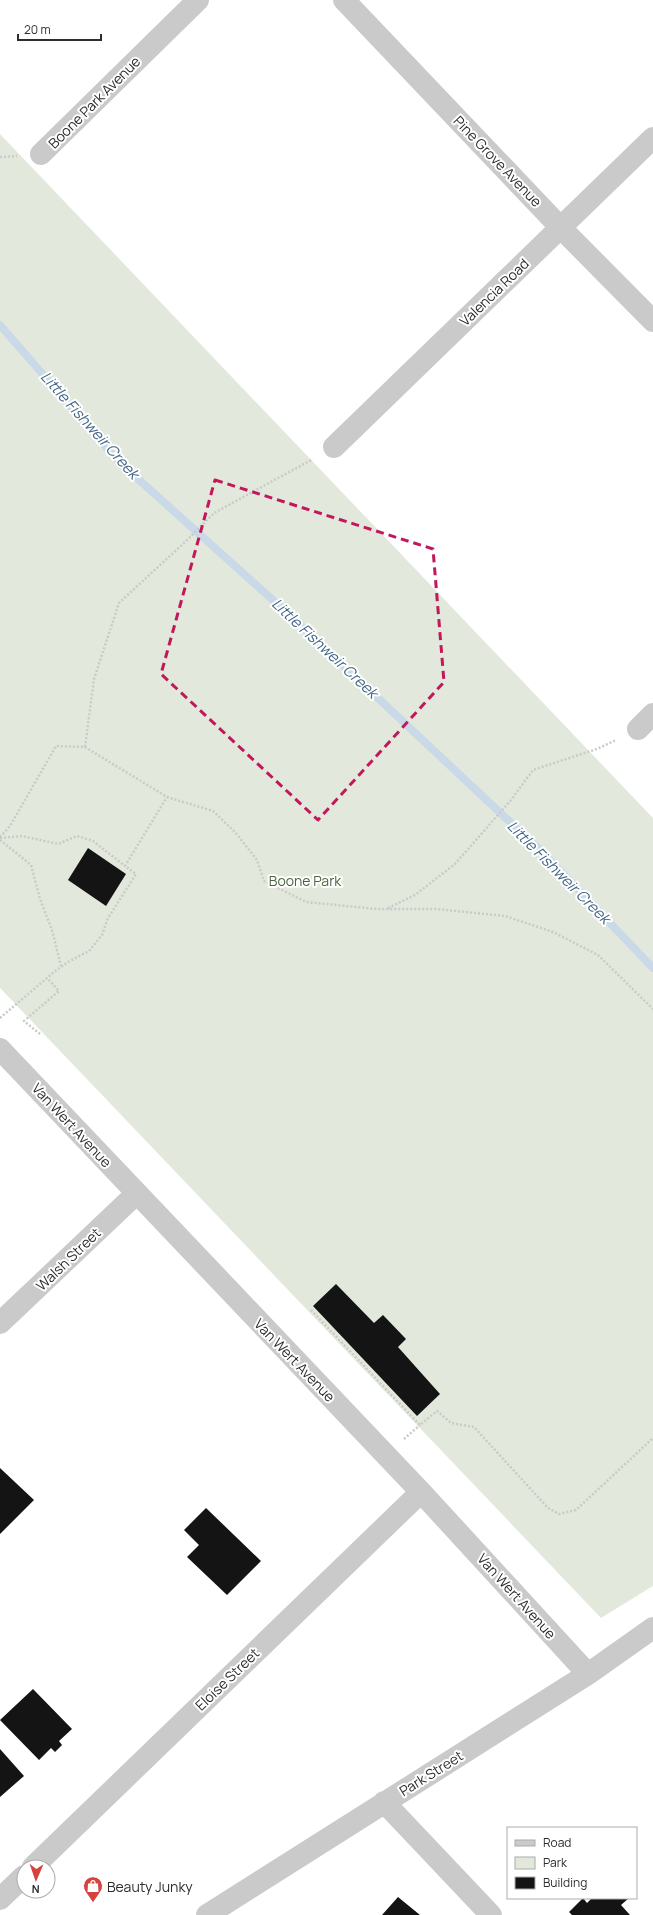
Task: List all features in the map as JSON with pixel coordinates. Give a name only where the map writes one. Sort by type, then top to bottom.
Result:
[{"type":"street","name":"Boone Park Avenue","points":[[41,154],[198,0]]},
{"type":"street","name":"Pine Grove Avenue","points":[[344,0],[561,228],[653,321]]},
{"type":"street","name":"Valencia Road","points":[[334,446],[653,138]]},
{"type":"street","name":"Van Wert Avenue","points":[[0,1049],[136,1194],[422,1492],[588,1674]]},
{"type":"street","name":"Walsh Street","points":[[0,1323],[136,1194]]},
{"type":"street","name":"Eloise Street","points":[[41,1859],[422,1492]]},
{"type":"street","name":"Park Street","points":[[207,1915],[588,1674],[653,1628]]},
{"type":"street","points":[[384,1802],[491,1915]]},
{"type":"street","points":[[0,1899],[16,1884]]},
{"type":"path","points":[[85,747],[94,679],[120,603],[214,513],[334,446]]},
{"type":"path","points":[[388,909],[415,895],[454,864],[487,829],[511,800],[532,770],[597,749],[646,722]]},
{"type":"path","points":[[0,838],[10,826],[56,746],[85,747],[167,797],[213,812],[236,832],[257,860],[264,881],[306,902],[388,909],[436,909],[505,916],[553,932],[598,954],[653,1010]]},
{"type":"path","points":[[125,866],[167,797]]},
{"type":"path","points":[[0,838],[22,836],[58,844],[77,836],[93,841],[136,874],[108,918],[102,935],[89,951],[61,966],[0,1018]]},
{"type":"path","points":[[0,838],[31,865],[40,899],[52,930],[61,966]]},
{"type":"path","points":[[40,1034],[24,1021],[59,991],[47,978]]},
{"type":"path","points":[[311,1310],[420,1425],[437,1411],[451,1422],[474,1428],[548,1508],[559,1514],[576,1510],[653,1438]]},
{"type":"highlighted area","points":[[215,480],[433,549],[444,682],[318,820],[161,674]]},
{"type":"green space","name":"Boone Park","points":[[0,134],[653,818],[653,1586],[601,1618],[0,988]]},
{"type":"building","points":[[88,848],[126,874],[106,906],[68,880]]},
{"type":"building","points":[[336,1284],[374,1323],[383,1315],[406,1339],[398,1347],[440,1394],[417,1416],[313,1306]]},
{"type":"building","points":[[0,1468],[34,1500],[0,1534]]},
{"type":"building","points":[[206,1508],[261,1561],[227,1595],[187,1557],[199,1545],[184,1530]]},
{"type":"building","points":[[33,1689],[72,1729],[59,1741],[62,1745],[55,1752],[51,1748],[39,1760],[0,1720]]},
{"type":"building","points":[[0,1749],[24,1776],[0,1797]]},
{"type":"building","points":[[398,1897],[420,1915],[382,1915]]},
{"type":"building","points":[[582,1899],[587,1903],[591,1899],[628,1899],[621,1905],[630,1915],[572,1915],[569,1912]]},
{"type":"waterway","name":"Little Fishweir Creek","points":[[0,325],[118,461],[284,610],[542,852],[653,968]]},
{"type":"place","name":"Beauty Junky","points":[[93,1903]]}]
